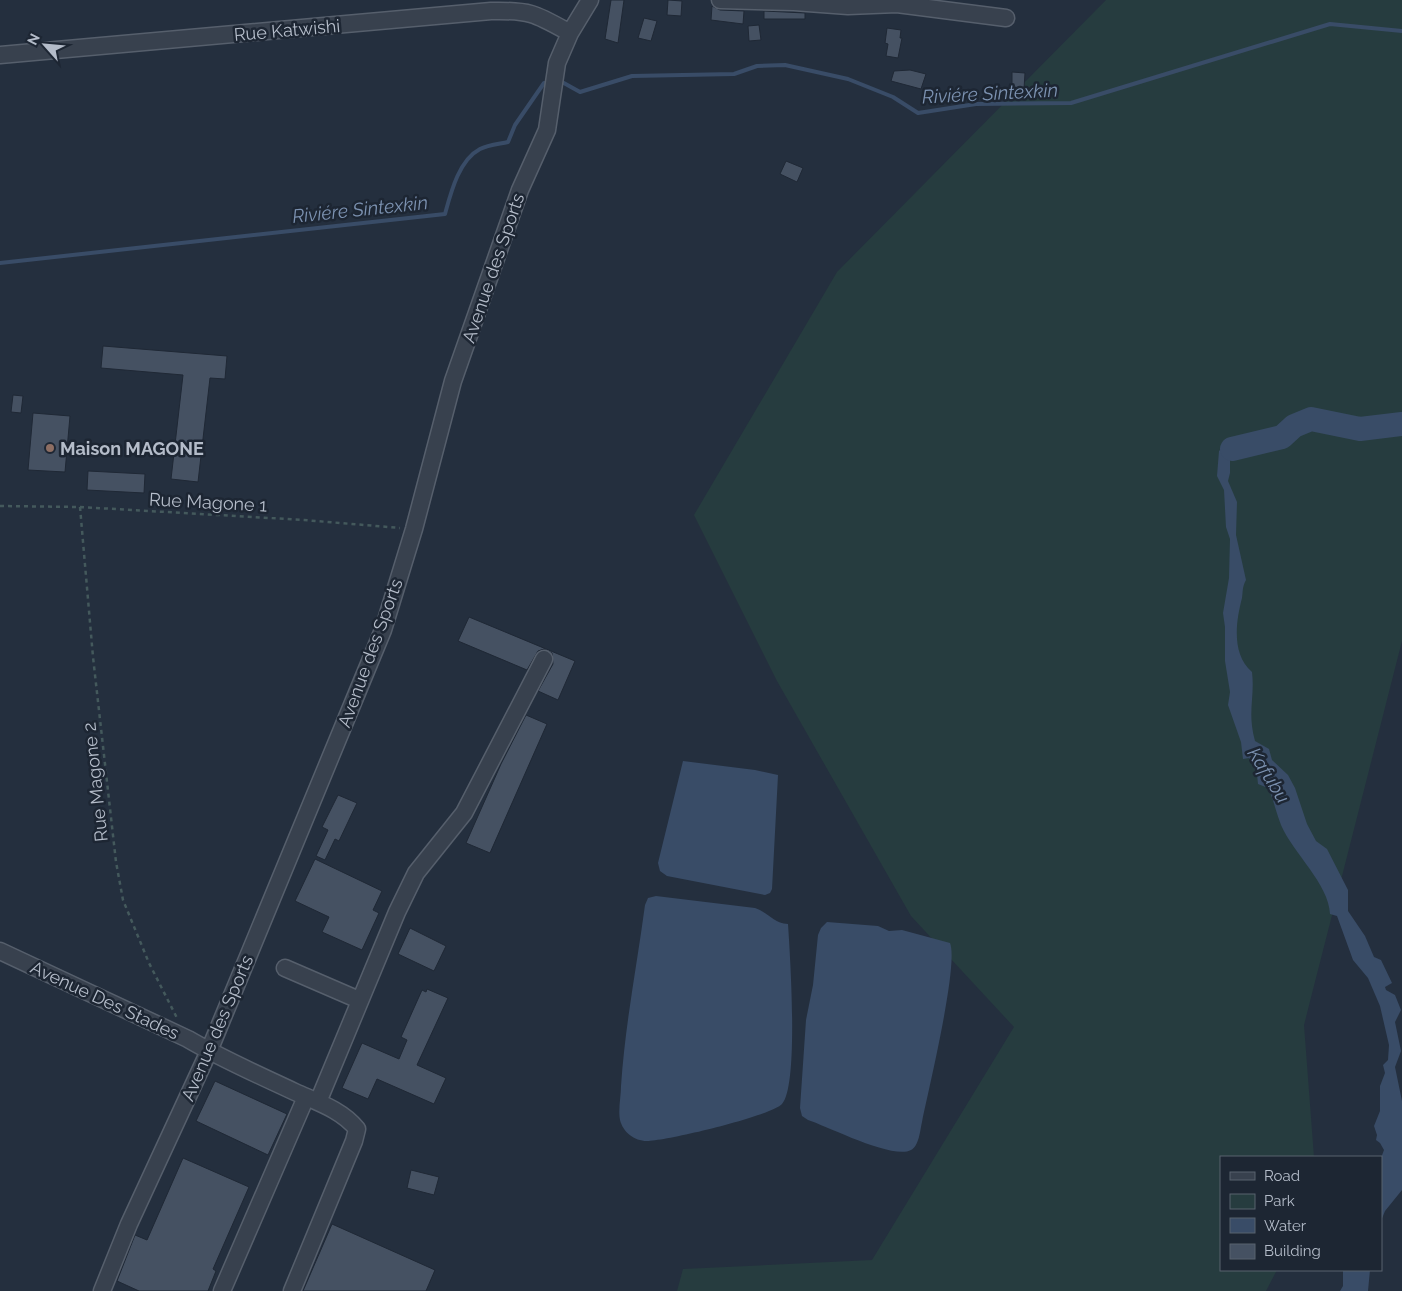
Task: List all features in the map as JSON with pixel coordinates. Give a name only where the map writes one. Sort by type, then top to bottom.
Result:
[{"type":"street","name":"Avenue des Sports","points":[[102,1291],[129,1224],[209,1051],[383,630],[414,529],[453,381],[520,190],[547,130],[557,63],[570,33],[590,0]]},
{"type":"street","points":[[720,0],[848,6],[897,4],[1006,18]]},
{"type":"street","name":"Rue Katwishi","points":[[0,55],[490,11],[522,10],[539,15],[570,33]]},
{"type":"street","points":[[222,1291],[359,1000],[416,873],[464,813],[544,659]]},
{"type":"street","name":"Avenue Des Stades","points":[[0,952],[188,1039],[312,1100],[342,1115],[357,1129],[292,1291]]},
{"type":"street","points":[[285,968],[359,1000]]},
{"type":"path","name":"Rue Magone 1","points":[[0,506],[80,508],[304,520],[414,529]]},
{"type":"path","name":"Rue Magone 2","points":[[80,508],[93,657],[116,862],[123,900],[149,963],[188,1039]]},
{"type":"green space","points":[[1106,0],[1402,0],[1402,641],[1304,1025],[1314,1156],[1220,1156],[1220,1271],[1276,1271],[1266,1291],[677,1291],[683,1269],[872,1260],[1014,1027],[911,916],[777,681],[694,515],[837,272]]},
{"type":"water","points":[[1250,436],[1269,442],[1271,449],[1251,453],[1233,452],[1230,456],[1228,481],[1237,502],[1236,535],[1246,580],[1238,617],[1237,637],[1241,656],[1245,665],[1252,672],[1251,713],[1255,741],[1269,749],[1272,760],[1288,775],[1295,788],[1307,824],[1316,841],[1327,849],[1348,890],[1348,911],[1365,936],[1374,957],[1381,960],[1392,983],[1385,987],[1386,990],[1395,995],[1401,1010],[1395,1022],[1401,1051],[1395,1067],[1402,1101],[1402,1190],[1385,1211],[1382,1218],[1382,1156],[1384,1150],[1376,1140],[1377,1135],[1374,1126],[1380,1111],[1380,1086],[1385,1073],[1383,1065],[1388,1060],[1389,1045],[1380,1006],[1368,978],[1353,960],[1337,916],[1330,914],[1324,891],[1281,825],[1268,788],[1258,784],[1257,774],[1249,758],[1243,759],[1241,742],[1228,705],[1230,692],[1225,661],[1223,613],[1229,578],[1230,539],[1226,527],[1224,490],[1217,476],[1219,451],[1228,443]]},
{"type":"water","points":[[683,761],[755,770],[778,775],[772,889],[770,893],[765,895],[667,876],[660,871],[658,863]]},
{"type":"water","points":[[656,896],[755,908],[778,922],[788,924],[792,1047],[787,1092],[782,1104],[759,1115],[718,1127],[675,1137],[642,1141],[626,1132],[621,1124],[619,1107],[625,1040],[645,905],[648,898]]},
{"type":"water","points":[[827,922],[878,926],[889,931],[902,930],[950,943],[952,955],[942,1029],[919,1138],[911,1150],[902,1152],[876,1146],[802,1116],[800,1108],[806,1020],[813,985],[818,935],[821,928]]},
{"type":"water","points":[[1343,1271],[1370,1271],[1368,1291],[1340,1291],[1343,1286]]},
{"type":"building","points":[[611,0],[624,0],[618,43],[605,39]]},
{"type":"building","points":[[668,0],[682,1],[681,16],[667,15]]},
{"type":"building","points":[[712,6],[720,10],[744,11],[743,24],[711,20]]},
{"type":"building","points":[[764,11],[805,13],[805,19],[764,19]]},
{"type":"building","points":[[644,18],[657,21],[651,41],[638,38]]},
{"type":"building","points":[[759,25],[761,40],[749,41],[748,26]]},
{"type":"building","points":[[887,28],[901,30],[900,38],[902,38],[898,58],[886,56],[888,44],[885,43]]},
{"type":"building","points":[[910,70],[926,74],[921,89],[891,81],[894,71]]},
{"type":"building","points":[[1012,72],[1025,73],[1024,89],[1012,89]]},
{"type":"building","points":[[786,161],[803,168],[797,182],[780,174]]},
{"type":"building","points":[[103,346],[227,356],[225,379],[210,378],[198,482],[171,479],[183,375],[101,368]]},
{"type":"building","points":[[13,395],[23,396],[21,413],[11,412]]},
{"type":"building","points":[[33,413],[70,416],[65,472],[28,470]]},
{"type":"building","points":[[88,471],[145,474],[144,493],[87,490]]},
{"type":"building","points":[[469,617],[575,661],[558,700],[538,691],[553,664],[552,653],[544,649],[538,651],[527,670],[458,641]]},
{"type":"building","points":[[526,715],[547,724],[490,853],[466,843],[501,764]]},
{"type":"building","points":[[338,795],[357,803],[339,841],[335,839],[325,860],[316,856],[328,830],[322,827]]},
{"type":"building","points":[[315,859],[382,891],[373,910],[379,913],[362,950],[322,932],[329,917],[295,901]]},
{"type":"building","points":[[410,928],[446,946],[434,971],[398,954]]},
{"type":"building","points":[[427,989],[448,998],[417,1065],[446,1078],[434,1104],[377,1079],[368,1099],[342,1088],[362,1043],[399,1059],[407,1040],[401,1037],[422,990],[426,992]]},
{"type":"building","points":[[215,1081],[287,1114],[268,1155],[196,1121]]},
{"type":"building","points":[[183,1158],[249,1187],[213,1269],[216,1271],[208,1291],[139,1291],[117,1281],[135,1235],[147,1240]]},
{"type":"building","points":[[411,1170],[439,1177],[434,1195],[407,1188]]},
{"type":"building","points":[[332,1224],[435,1270],[426,1291],[303,1291]]},
{"type":"waterway","name":"Riviére Sintexkin","points":[[558,83],[562,82],[580,92],[632,76],[734,74],[757,66],[785,65],[848,79],[893,97],[918,113],[976,104],[1071,103],[1330,24],[1402,31]]},
{"type":"waterway","name":"Riviére Sintexkin","points":[[0,263],[445,214],[457,177],[467,161],[480,149],[508,142],[515,125],[544,83],[551,83]]},
{"type":"waterway","name":"Kafubu","points":[[1232,449],[1282,437],[1294,426],[1311,419],[1360,429],[1402,424]]},
{"type":"place","name":"Maison MAGONE","points":[[50,448]]}]
